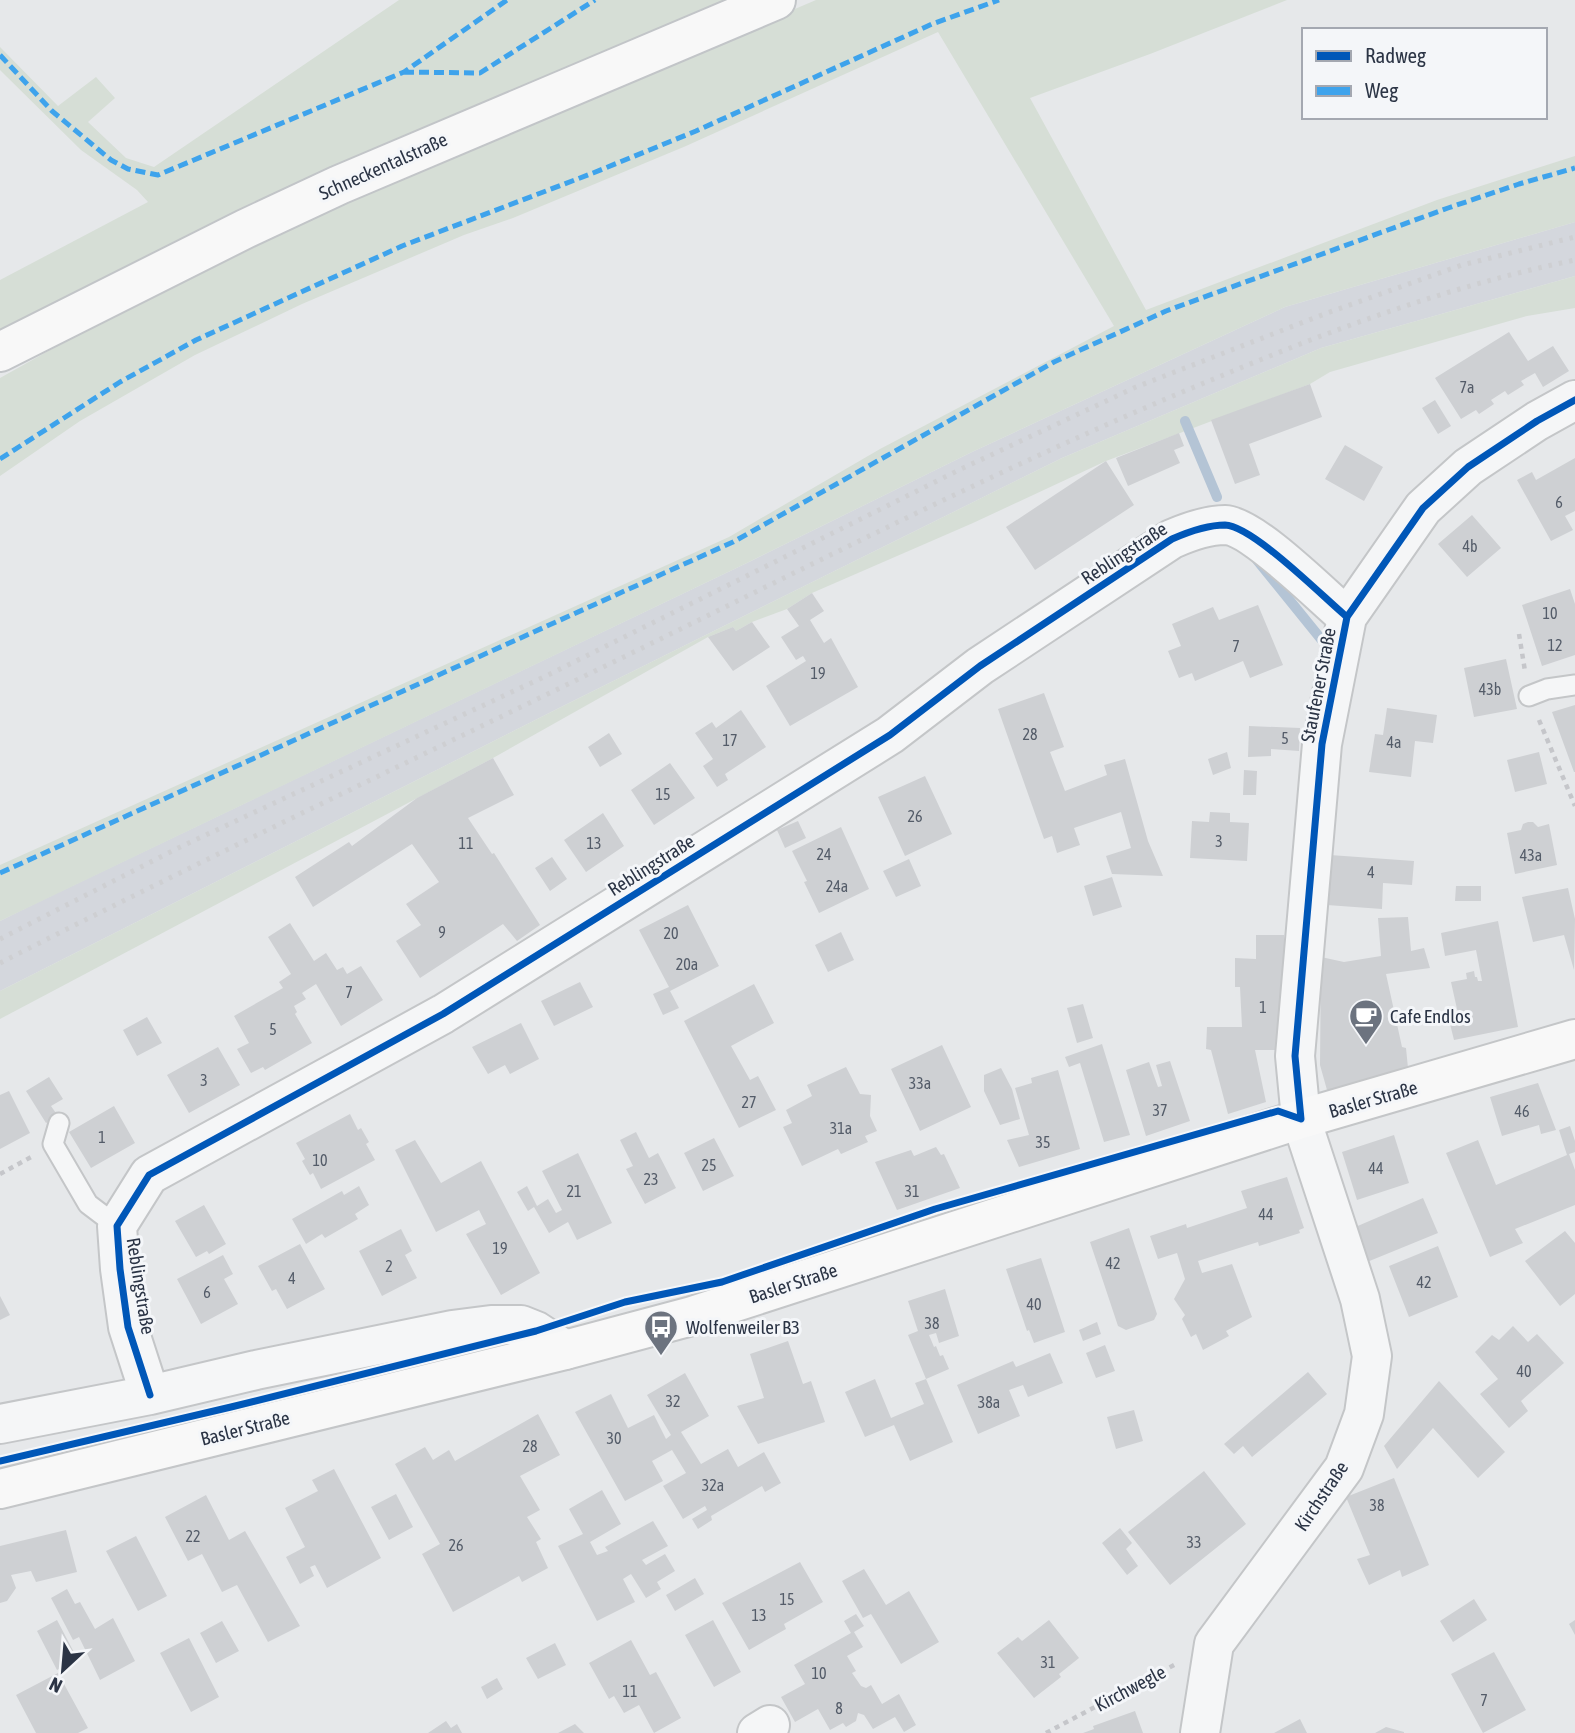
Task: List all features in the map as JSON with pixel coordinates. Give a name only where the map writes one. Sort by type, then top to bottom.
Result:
[{"type":"main road","name":"Schneckentalstraße","points":[[0,352],[221,240],[339,185],[776,0]]},
{"type":"main road","name":"Basler Straße","points":[[0,1489],[565,1350],[692,1316],[1301,1119],[1575,1039]]},
{"type":"street","name":"Staufener Straße","points":[[1301,1119],[1295,1056],[1322,744],[1347,617],[1423,508],[1468,467],[1536,421],[1575,400]]},
{"type":"street","name":"Reblingstraße","points":[[150,1395],[128,1327],[117,1226],[149,1175],[443,1014],[890,735],[980,666],[1172,539],[1193,530],[1227,525],[1253,536],[1347,617]]},
{"type":"street","name":"Kirchstraße","points":[[1200,1733],[1214,1644],[1344,1468],[1364,1414],[1372,1356],[1360,1299],[1301,1119]]},
{"type":"street","points":[[0,1424],[453,1330],[491,1325],[521,1325],[536,1331],[565,1350]]},
{"type":"lane","points":[[1530,696],[1547,689],[1575,685]]},
{"type":"lane","points":[[59,1123],[53,1144],[88,1203],[117,1226]]},
{"type":"path","points":[[0,1174],[53,1144]]},
{"type":"shaded area","points":[[399,0],[738,0],[0,336],[0,280],[148,202],[137,190],[81,150],[0,70],[0,47],[58,106],[96,77],[115,98],[88,122],[126,158],[154,167]]},
{"type":"shaded area","points":[[816,0],[1287,0],[1030,98],[1146,310],[1437,200],[1575,156],[1575,222],[1285,307],[972,452],[749,562],[0,921],[0,865],[729,537],[880,449],[1114,326],[938,32],[686,146],[513,218],[464,235],[302,304],[195,355],[80,421],[0,476],[0,378],[154,292],[305,218]]},
{"type":"shaded area","points":[[1575,222],[1575,276],[1321,348],[1062,458],[563,706],[0,991],[0,921],[28,907],[749,562],[972,452],[1285,307]]},
{"type":"shaded area","points":[[1575,276],[1575,308],[1527,316],[1330,372],[1310,384],[1106,461],[812,593],[787,609],[736,631],[733,627],[708,637],[493,758],[0,1019],[0,991],[563,706],[1062,458],[1321,348]]},
{"type":"building","points":[[1509,332],[1528,361],[1553,346],[1569,371],[1543,387],[1535,373],[1521,381],[1524,385],[1508,395],[1505,391],[1491,400],[1494,404],[1479,414],[1476,410],[1461,419],[1435,378]]},
{"type":"building","points":[[1310,384],[1322,417],[1249,444],[1260,475],[1235,484],[1211,420]]},
{"type":"building","points":[[1435,400],[1451,426],[1438,434],[1422,408]]},
{"type":"building","points":[[1179,433],[1184,446],[1174,450],[1180,463],[1128,486],[1116,458]]},
{"type":"building","points":[[1345,445],[1383,467],[1364,501],[1325,479]]},
{"type":"building","points":[[1575,458],[1575,511],[1565,516],[1573,530],[1551,541],[1517,480],[1532,472],[1536,480]]},
{"type":"building","points":[[1106,461],[1134,505],[1035,570],[1006,527]]},
{"type":"building","points":[[1472,515],[1501,548],[1467,577],[1438,544]]},
{"type":"building","points":[[1570,589],[1575,604],[1575,655],[1542,666],[1522,605]]},
{"type":"building","points":[[812,593],[824,611],[810,620],[824,643],[831,638],[858,687],[790,726],[766,686],[806,661],[803,656],[796,660],[781,637],[799,626],[787,609]]},
{"type":"building","points":[[1258,605],[1283,665],[1250,678],[1243,661],[1195,681],[1192,673],[1179,678],[1168,651],[1181,646],[1172,624],[1213,607],[1219,620]]},
{"type":"building","points":[[752,622],[770,647],[733,671],[708,637],[733,627],[736,631]]},
{"type":"building","points":[[1506,659],[1517,709],[1474,717],[1464,668]]},
{"type":"building","points":[[1044,693],[1064,747],[1050,752],[1065,791],[1107,775],[1104,765],[1125,759],[1148,841],[1163,876],[1112,874],[1106,856],[1131,848],[1121,812],[1074,828],[1080,845],[1057,853],[1052,836],[1044,839],[998,709]]},
{"type":"building","points":[[1575,705],[1575,772],[1574,772],[1552,712]]},
{"type":"building","points":[[1387,708],[1437,715],[1433,743],[1415,741],[1411,777],[1369,772],[1375,734],[1383,735]]},
{"type":"building","points":[[741,710],[766,747],[725,774],[728,780],[717,787],[703,766],[713,759],[695,733],[712,722],[716,728]]},
{"type":"building","points":[[1249,726],[1300,728],[1299,751],[1271,749],[1271,756],[1248,757]]},
{"type":"building","points":[[609,733],[622,754],[600,767],[588,747]]},
{"type":"building","points":[[1227,752],[1231,768],[1213,775],[1208,759]]},
{"type":"building","points":[[1539,752],[1547,784],[1515,792],[1507,760]]},
{"type":"building","points":[[493,758],[514,795],[468,818],[540,925],[517,941],[503,924],[420,978],[396,941],[421,925],[406,904],[439,882],[412,844],[313,907],[295,877],[349,842],[352,846],[417,798]]},
{"type":"building","points":[[670,763],[695,798],[654,825],[631,790]]},
{"type":"building","points":[[1244,770],[1257,771],[1256,795],[1243,795]]},
{"type":"building","points":[[925,776],[952,834],[905,856],[878,797]]},
{"type":"building","points":[[1210,812],[1230,813],[1230,822],[1249,823],[1247,861],[1190,858],[1192,821],[1209,822]]},
{"type":"building","points":[[603,813],[624,846],[586,872],[564,840]]},
{"type":"building","points":[[798,821],[806,838],[785,848],[777,830]]},
{"type":"building","points":[[1533,822],[1538,827],[1549,824],[1557,865],[1515,874],[1507,833],[1521,830],[1523,824]]},
{"type":"building","points":[[841,827],[869,889],[819,913],[792,851]]},
{"type":"building","points":[[1330,855],[1414,861],[1412,885],[1383,883],[1382,909],[1327,905]]},
{"type":"building","points":[[552,857],[567,879],[550,891],[535,868]]},
{"type":"building","points":[[909,859],[921,886],[896,897],[883,871]]},
{"type":"building","points":[[1112,877],[1122,907],[1093,916],[1084,886]]},
{"type":"building","points":[[1456,886],[1481,886],[1481,901],[1455,901]]},
{"type":"building","points":[[1568,888],[1575,919],[1574,970],[1564,935],[1533,942],[1522,897]]},
{"type":"building","points":[[688,905],[719,966],[670,991],[679,1008],[663,1015],[653,994],[669,987],[639,930]]},
{"type":"building","points":[[1408,917],[1411,951],[1424,948],[1430,968],[1386,974],[1402,1047],[1406,1048],[1408,1068],[1327,1090],[1320,1065],[1321,957],[1344,962],[1381,956],[1378,918]]},
{"type":"building","points":[[1498,921],[1518,1027],[1454,1040],[1449,1020],[1459,1018],[1451,982],[1467,979],[1466,973],[1474,971],[1478,981],[1482,981],[1476,950],[1445,956],[1441,933]]},
{"type":"building","points":[[290,923],[314,961],[326,953],[337,970],[343,967],[347,974],[361,966],[383,1000],[341,1026],[316,984],[302,993],[306,999],[294,1006],[297,1012],[295,1014],[312,1043],[265,1070],[263,1067],[251,1073],[237,1049],[249,1043],[234,1016],[283,988],[279,982],[291,974],[268,937]]},
{"type":"building","points":[[841,932],[854,960],[828,972],[815,945]]},
{"type":"building","points":[[1256,935],[1284,935],[1284,1050],[1255,1050],[1266,1102],[1228,1114],[1211,1050],[1206,1049],[1207,1027],[1242,1027],[1240,987],[1235,987],[1235,958],[1256,959]]},
{"type":"building","points":[[580,982],[593,1007],[554,1026],[541,1001]]},
{"type":"building","points":[[754,984],[774,1023],[731,1046],[750,1080],[758,1076],[776,1110],[739,1128],[684,1021]]},
{"type":"building","points":[[1083,1004],[1093,1038],[1077,1043],[1067,1008]]},
{"type":"building","points":[[147,1017],[162,1043],[137,1056],[123,1030]]},
{"type":"building","points":[[521,1023],[539,1059],[510,1074],[505,1065],[488,1074],[472,1047]]},
{"type":"building","points":[[1102,1044],[1130,1135],[1104,1142],[1080,1063],[1069,1067],[1065,1057]]},
{"type":"building","points":[[942,1045],[971,1107],[920,1131],[891,1069]]},
{"type":"building","points":[[218,1047],[240,1085],[189,1113],[167,1075]]},
{"type":"building","points":[[1170,1061],[1190,1121],[1146,1136],[1126,1070],[1149,1062],[1158,1087],[1162,1086],[1156,1065]]},
{"type":"building","points":[[846,1067],[860,1094],[871,1095],[870,1116],[877,1131],[865,1136],[868,1142],[841,1154],[838,1149],[802,1166],[783,1127],[792,1123],[786,1110],[812,1096],[807,1085]]},
{"type":"building","points":[[1001,1068],[1012,1089],[1020,1119],[1000,1125],[984,1091],[984,1075]]},
{"type":"building","points":[[1058,1070],[1080,1149],[1019,1167],[1007,1140],[1029,1135],[1015,1088],[1032,1083],[1031,1078]]},
{"type":"building","points":[[49,1077],[63,1099],[51,1106],[58,1116],[46,1123],[26,1091]]},
{"type":"building","points":[[1538,1083],[1556,1130],[1541,1134],[1539,1125],[1502,1136],[1490,1097]]},
{"type":"building","points":[[9,1091],[30,1133],[0,1149],[0,1095]]},
{"type":"building","points":[[114,1106],[135,1143],[91,1168],[69,1132]]},
{"type":"building","points":[[350,1114],[358,1130],[361,1128],[369,1142],[366,1144],[375,1160],[321,1189],[313,1173],[310,1175],[302,1161],[305,1159],[296,1143]]},
{"type":"building","points":[[1570,1126],[1575,1141],[1575,1152],[1569,1154],[1575,1170],[1575,1205],[1515,1229],[1523,1243],[1490,1257],[1446,1153],[1478,1140],[1496,1185],[1567,1155],[1559,1130]]},
{"type":"building","points":[[636,1132],[649,1158],[658,1153],[676,1188],[645,1204],[626,1169],[633,1166],[620,1140]]},
{"type":"building","points":[[1394,1135],[1409,1183],[1357,1200],[1342,1152]]},
{"type":"building","points":[[714,1138],[734,1176],[703,1191],[684,1153]]},
{"type":"building","points":[[415,1140],[441,1183],[481,1161],[540,1273],[501,1295],[466,1234],[486,1224],[479,1210],[436,1232],[395,1150]]},
{"type":"building","points":[[936,1147],[941,1155],[944,1154],[960,1188],[897,1210],[875,1162],[911,1150],[914,1156]]},
{"type":"building","points":[[578,1153],[612,1223],[577,1240],[568,1222],[549,1233],[534,1207],[528,1211],[517,1192],[527,1186],[537,1206],[548,1199],[556,1213],[562,1210],[542,1171]]},
{"type":"building","points":[[1287,1177],[1304,1228],[1299,1230],[1300,1233],[1259,1246],[1258,1242],[1198,1261],[1202,1273],[1232,1264],[1252,1317],[1226,1331],[1229,1336],[1203,1350],[1196,1334],[1191,1337],[1182,1319],[1185,1315],[1174,1299],[1185,1279],[1177,1253],[1158,1259],[1150,1236],[1186,1224],[1187,1228],[1247,1208],[1241,1191]]},
{"type":"building","points":[[359,1186],[369,1205],[355,1214],[358,1219],[325,1238],[322,1234],[306,1244],[292,1219],[342,1191],[344,1195]]},
{"type":"building","points":[[1423,1198],[1438,1233],[1367,1262],[1353,1228]]},
{"type":"building","points":[[204,1205],[226,1244],[209,1254],[207,1251],[196,1257],[175,1221]]},
{"type":"building","points":[[1129,1228],[1157,1314],[1154,1320],[1126,1330],[1118,1326],[1090,1242]]},
{"type":"building","points":[[401,1229],[412,1251],[405,1255],[417,1278],[382,1296],[359,1251]]},
{"type":"building","points":[[1565,1231],[1575,1243],[1575,1294],[1560,1306],[1525,1261]]},
{"type":"building","points":[[300,1244],[325,1289],[287,1309],[276,1289],[272,1291],[258,1266]]},
{"type":"building","points":[[1438,1246],[1458,1297],[1409,1317],[1389,1266]]},
{"type":"building","points":[[223,1255],[233,1274],[224,1279],[238,1304],[201,1324],[177,1279]]},
{"type":"building","points":[[1041,1258],[1065,1332],[1034,1343],[1029,1330],[1027,1331],[1006,1269]]},
{"type":"building","points":[[945,1289],[959,1336],[939,1343],[936,1333],[929,1335],[949,1369],[926,1379],[908,1335],[918,1331],[908,1301]]},
{"type":"building","points":[[0,1296],[10,1315],[0,1320]]},
{"type":"building","points":[[1097,1322],[1101,1334],[1083,1341],[1079,1330]]},
{"type":"building","points":[[1513,1326],[1528,1342],[1537,1334],[1564,1363],[1521,1401],[1528,1411],[1509,1428],[1480,1394],[1498,1379],[1475,1352],[1492,1335],[1499,1340]]},
{"type":"building","points":[[788,1341],[803,1384],[811,1381],[825,1422],[758,1444],[737,1406],[764,1398],[750,1354]]},
{"type":"building","points":[[1105,1345],[1115,1371],[1096,1378],[1086,1353]]},
{"type":"building","points":[[1050,1353],[1063,1383],[1028,1397],[1023,1385],[1009,1390],[1020,1416],[978,1434],[957,1385],[1013,1361],[1016,1367]]},
{"type":"building","points":[[1308,1372],[1327,1394],[1252,1457],[1243,1446],[1234,1454],[1224,1444]]},
{"type":"building","points":[[685,1373],[709,1416],[681,1432],[701,1464],[728,1449],[738,1467],[764,1452],[781,1483],[765,1492],[762,1486],[711,1516],[712,1520],[698,1529],[692,1519],[707,1510],[705,1506],[683,1519],[663,1486],[686,1473],[672,1450],[652,1461],[663,1481],[625,1501],[575,1412],[611,1394],[628,1428],[654,1415],[666,1439],[671,1435],[647,1395]]},
{"type":"building","points":[[875,1379],[891,1418],[924,1404],[915,1383],[926,1379],[953,1442],[910,1461],[894,1425],[865,1437],[845,1392]]},
{"type":"building","points":[[1439,1381],[1505,1452],[1478,1478],[1433,1428],[1397,1469],[1384,1446]]},
{"type":"building","points":[[1134,1410],[1143,1441],[1116,1449],[1107,1417]]},
{"type":"building","points":[[538,1414],[560,1455],[520,1476],[540,1510],[527,1517],[541,1539],[536,1542],[548,1568],[522,1582],[519,1576],[453,1612],[422,1554],[440,1544],[395,1464],[425,1447],[433,1460],[449,1450],[455,1461]]},
{"type":"building","points":[[334,1469],[381,1558],[327,1588],[315,1565],[310,1567],[314,1576],[300,1584],[286,1557],[305,1547],[285,1508],[318,1491],[312,1480]]},
{"type":"building","points":[[1204,1471],[1246,1524],[1170,1585],[1128,1532]]},
{"type":"building","points":[[1394,1478],[1429,1565],[1402,1577],[1400,1570],[1369,1585],[1357,1559],[1370,1555],[1346,1497]]},
{"type":"building","points":[[602,1490],[621,1524],[590,1542],[597,1555],[608,1551],[605,1547],[653,1521],[668,1546],[642,1560],[646,1565],[665,1554],[675,1571],[657,1582],[661,1589],[646,1598],[631,1574],[623,1579],[635,1602],[597,1621],[558,1546],[583,1534],[569,1509]]},
{"type":"building","points":[[396,1494],[413,1527],[389,1540],[371,1507]]},
{"type":"building","points":[[206,1495],[229,1540],[245,1531],[300,1626],[268,1642],[237,1585],[222,1592],[202,1554],[188,1561],[165,1517]]},
{"type":"building","points":[[1120,1528],[1132,1543],[1126,1549],[1138,1566],[1127,1575],[1102,1543]]},
{"type":"building","points":[[66,1530],[77,1572],[36,1582],[31,1571],[11,1575],[16,1588],[7,1601],[0,1603],[0,1546]]},
{"type":"building","points":[[136,1536],[167,1596],[138,1611],[106,1551]]},
{"type":"building","points":[[800,1562],[823,1602],[784,1624],[786,1629],[749,1650],[722,1603]]},
{"type":"building","points":[[864,1569],[886,1605],[909,1591],[939,1642],[901,1664],[871,1614],[863,1618],[842,1581]]},
{"type":"building","points":[[695,1578],[704,1594],[675,1611],[666,1595]]},
{"type":"building","points":[[67,1589],[75,1604],[80,1602],[95,1629],[113,1618],[135,1661],[100,1680],[79,1637],[73,1640],[51,1598]]},
{"type":"building","points":[[1474,1599],[1487,1620],[1453,1642],[1440,1621]]},
{"type":"building","points":[[856,1614],[864,1626],[854,1632],[863,1647],[847,1656],[856,1671],[852,1673],[861,1686],[866,1688],[871,1685],[882,1704],[899,1694],[916,1725],[904,1732],[895,1717],[873,1729],[864,1715],[858,1713],[856,1721],[846,1727],[843,1723],[830,1730],[818,1709],[795,1722],[781,1697],[805,1684],[794,1665],[851,1633],[844,1621]]},
{"type":"building","points":[[57,1620],[78,1660],[57,1670],[37,1631]]},
{"type":"building","points":[[713,1620],[741,1672],[714,1687],[685,1635]]},
{"type":"building","points":[[1049,1620],[1079,1658],[1059,1674],[1061,1677],[1034,1698],[997,1653],[1018,1637],[1022,1641]]},
{"type":"building","points":[[1575,1620],[1575,1635],[1569,1624]]},
{"type":"building","points":[[222,1621],[239,1651],[216,1663],[200,1633]]},
{"type":"building","points":[[189,1638],[219,1697],[191,1712],[160,1653]]},
{"type":"building","points":[[631,1640],[650,1675],[656,1672],[681,1718],[654,1733],[639,1705],[624,1713],[614,1696],[609,1699],[589,1663]]},
{"type":"building","points":[[555,1643],[566,1665],[538,1679],[526,1658]]},
{"type":"building","points":[[1494,1652],[1526,1710],[1483,1733],[1451,1674]]},
{"type":"building","points":[[58,1673],[88,1728],[78,1733],[36,1733],[16,1695]]},
{"type":"building","points":[[497,1678],[503,1689],[487,1699],[481,1687]]},
{"type":"building","points":[[1135,1711],[1143,1733],[1083,1733],[1094,1729],[1093,1726]]},
{"type":"building","points":[[1300,1719],[1307,1733],[1274,1733]]},
{"type":"building","points":[[446,1721],[451,1728],[457,1724],[462,1733],[428,1733]]},
{"type":"building","points":[[575,1724],[584,1733],[558,1733]]},
{"type":"building","points":[[1386,1727],[1404,1732],[1404,1733],[1375,1733]]},
{"type":"waterway","points":[[1185,421],[1217,497]]},
{"type":"waterway","points":[[1257,560],[1321,639]]},
{"type":"railway","points":[[0,939],[178,848],[546,676],[961,469],[1136,387],[1327,313],[1462,265],[1575,237]]},
{"type":"railway","points":[[0,963],[1030,459],[1264,358],[1351,325],[1484,282],[1575,260]]},
{"type":"marked path","points":[[0,55],[52,111],[111,160],[128,169],[158,175],[404,72],[507,0]]},
{"type":"marked path","points":[[404,72],[480,73],[595,0]]},
{"type":"marked path","points":[[0,459],[120,382],[196,340],[402,246],[696,131],[932,24],[999,0]]},
{"type":"marked path","points":[[0,873],[733,542],[1054,362],[1166,311],[1448,208],[1575,168]]},
{"type":"cycle path","points":[[0,1461],[536,1331],[625,1302],[722,1282],[935,1209],[1278,1111],[1301,1119],[1295,1056],[1322,744],[1347,617],[1423,508],[1468,467],[1537,421],[1575,400]]},
{"type":"cycle path","points":[[150,1395],[128,1327],[117,1226],[149,1175],[443,1014],[890,735],[980,666],[1172,539],[1211,526],[1237,528],[1270,549],[1347,617]]},
{"type":"place","name":"Cafe Endlos","points":[[1366,1046]]},
{"type":"place","name":"Wolfenweiler B3","points":[[661,1357]]}]
